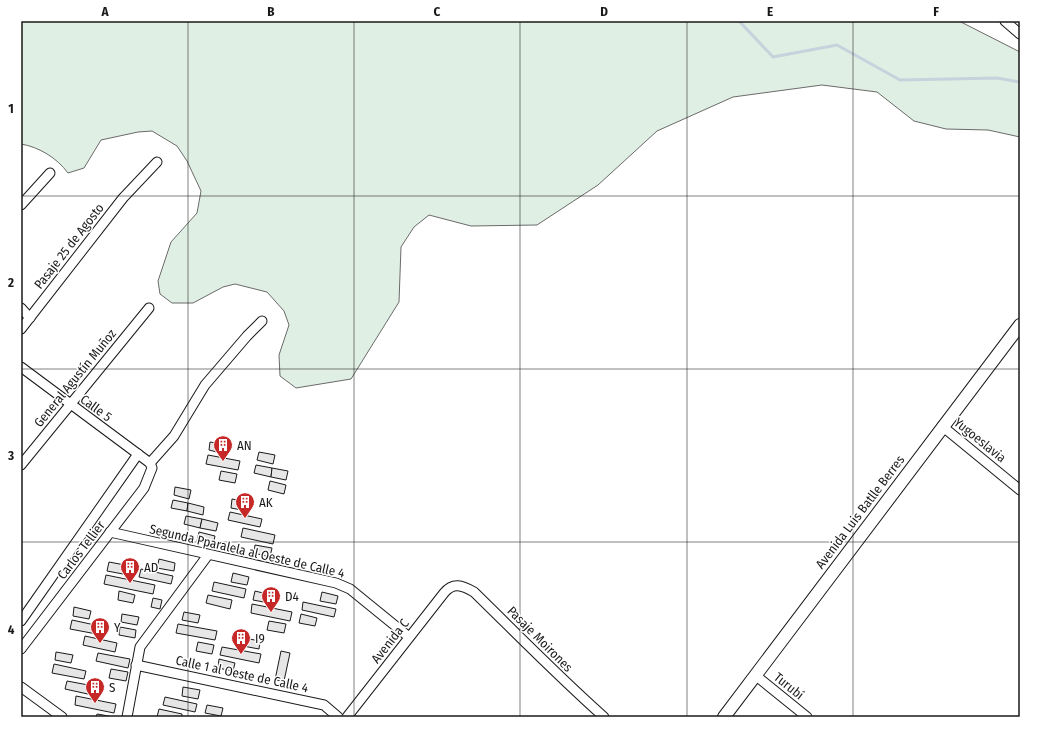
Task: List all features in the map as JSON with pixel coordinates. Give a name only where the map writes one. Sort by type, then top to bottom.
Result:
[{"type":"main road","name":"Avenida Luis Batlle Berres","points":[[724,717],[942,426],[1020,325]]},
{"type":"street","points":[[1005,21],[1020,34]]},
{"type":"street","name":"Pasaje 25 de Agosto","points":[[21,329],[123,198],[157,162]]},
{"type":"street","points":[[21,205],[50,173]]},
{"type":"street","points":[[21,308],[30,318]]},
{"type":"street","name":"General Agustín Muñoz","points":[[21,465],[69,404],[149,308]]},
{"type":"street","points":[[138,454],[150,462],[174,436],[205,386],[247,336],[262,321]]},
{"type":"street","name":"Calle 5","points":[[21,367],[138,454]]},
{"type":"street","name":"Yugoeslavia","points":[[942,426],[1020,490]]},
{"type":"street","name":"Carlos Tellier","points":[[21,621],[138,454]]},
{"type":"street","name":"Carlos Tellier","points":[[21,649],[146,485],[152,468],[150,462]]},
{"type":"street","name":"Segunda Pparalela al Oeste de Calle 4","points":[[110,532],[336,583],[350,589],[409,637]]},
{"type":"street","points":[[127,717],[140,647],[208,554]]},
{"type":"street","name":"Avenida C","points":[[347,717],[449,587],[456,585]]},
{"type":"street","name":"Pasaje Moirones","points":[[456,585],[465,587],[474,592],[525,640],[561,678],[604,717]]},
{"type":"street","name":"Calle 1 al Oeste de Calle 4","points":[[136,665],[324,705],[338,717]]},
{"type":"street","name":"Turubí","points":[[755,675],[808,717]]},
{"type":"street","points":[[21,687],[62,717]]},
{"type":"green space","points":[[21,21],[959,21],[1020,52],[1020,137],[988,130],[946,129],[914,121],[877,92],[822,85],[733,97],[657,131],[598,185],[537,225],[471,226],[429,215],[414,227],[401,247],[399,302],[351,379],[296,388],[280,376],[279,355],[289,325],[284,311],[267,292],[235,284],[223,287],[193,303],[172,303],[160,294],[158,281],[171,242],[197,213],[201,191],[187,161],[177,146],[152,131],[138,132],[101,140],[84,168],[68,173],[59,163],[47,154],[28,145],[21,144]]},
{"type":"building","points":[[210,442],[227,445],[225,454],[209,450]]},
{"type":"building","points":[[259,452],[275,455],[273,464],[257,460]]},
{"type":"building","name":"AN","points":[[208,455],[240,461],[238,470],[206,464]]},
{"type":"building","points":[[256,465],[272,468],[271,477],[254,473]]},
{"type":"building","points":[[272,468],[288,471],[286,480],[271,477]]},
{"type":"building","name":"AN","points":[[221,471],[237,474],[235,483],[219,480]]},
{"type":"building","points":[[270,481],[286,485],[284,494],[268,490]]},
{"type":"building","points":[[175,487],[191,490],[189,499],[174,495]]},
{"type":"building","name":"AK","points":[[232,499],[248,502],[247,511],[231,508]]},
{"type":"building","points":[[173,500],[188,503],[187,511],[171,508]]},
{"type":"building","points":[[188,503],[204,507],[203,515],[187,511]]},
{"type":"building","name":"AK","points":[[230,512],[262,519],[260,527],[228,520]]},
{"type":"building","points":[[186,516],[202,519],[200,528],[184,524]]},
{"type":"building","points":[[202,519],[218,523],[216,531],[200,528]]},
{"type":"building","points":[[243,528],[275,535],[273,544],[241,537]]},
{"type":"building","points":[[199,532],[215,536],[213,545],[197,541]]},
{"type":"building","points":[[255,545],[272,548],[270,557],[254,553]]},
{"type":"building","points":[[159,559],[175,563],[174,571],[157,568]]},
{"type":"building","points":[[109,562],[125,565],[123,574],[107,571]]},
{"type":"building","points":[[141,569],[173,576],[171,584],[139,577]]},
{"type":"building","points":[[233,573],[249,577],[247,585],[231,582]]},
{"type":"building","name":"AD","points":[[106,575],[155,585],[153,594],[104,584]]},
{"type":"building","points":[[214,582],[246,589],[244,598],[212,591]]},
{"type":"building","points":[[119,591],[135,595],[133,603],[118,600]]},
{"type":"building","name":"D4","points":[[255,591],[271,595],[269,603],[253,600]]},
{"type":"building","points":[[322,592],[338,596],[336,604],[320,601]]},
{"type":"building","points":[[208,595],[232,600],[230,609],[206,603]]},
{"type":"building","points":[[153,598],[162,600],[160,609],[151,607]]},
{"type":"building","points":[[303,602],[336,609],[334,617],[302,610]]},
{"type":"building","name":"D4","points":[[252,604],[292,612],[290,621],[251,613]]},
{"type":"building","points":[[74,607],[91,611],[89,619],[73,616]]},
{"type":"building","points":[[184,612],[200,615],[198,623],[182,620]]},
{"type":"building","points":[[122,614],[139,617],[137,625],[121,622]]},
{"type":"building","points":[[301,614],[317,618],[315,626],[299,623]]},
{"type":"building","points":[[72,620],[104,627],[102,635],[70,629]]},
{"type":"building","points":[[269,621],[286,624],[284,633],[267,630]]},
{"type":"building","points":[[178,624],[217,631],[215,640],[176,633]]},
{"type":"building","points":[[120,627],[136,630],[135,638],[119,635]]},
{"type":"building","name":"Y","points":[[85,636],[117,643],[115,652],[83,645]]},
{"type":"building","points":[[244,638],[260,641],[259,649],[243,646]]},
{"type":"building","points":[[198,642],[214,645],[212,654],[196,651]]},
{"type":"building","name":"I9","points":[[222,647],[261,654],[259,663],[220,655]]},
{"type":"building","points":[[281,651],[290,653],[284,681],[275,680]]},
{"type":"building","points":[[56,652],[73,655],[71,663],[55,660]]},
{"type":"building","points":[[98,653],[130,659],[128,668],[96,661]]},
{"type":"building","name":"I9","points":[[219,659],[235,663],[233,671],[218,668]]},
{"type":"building","points":[[54,664],[86,671],[84,679],[52,673]]},
{"type":"building","points":[[111,669],[128,672],[126,681],[109,678]]},
{"type":"building","points":[[67,681],[99,687],[97,696],[65,689]]},
{"type":"building","points":[[183,687],[200,690],[198,699],[182,696]]},
{"type":"building","name":"S","points":[[76,696],[116,704],[114,713],[75,705]]},
{"type":"building","points":[[165,697],[197,704],[195,712],[163,705]]},
{"type":"building","points":[[207,705],[223,708],[221,716],[205,713]]},
{"type":"building","points":[[159,709],[182,714],[182,717],[157,717]]},
{"type":"building","name":"S","points":[[97,714],[103,715],[113,717],[96,717]]},
{"type":"waterway","points":[[739,21],[773,57],[837,45],[900,80],[997,78],[1020,82]]},
{"type":"place","name":"AN","points":[[223,462]]},
{"type":"place","name":"AK","points":[[245,519]]},
{"type":"place","name":"AD","points":[[130,584]]},
{"type":"place","name":"D4","points":[[271,613]]},
{"type":"place","name":"Y","points":[[100,644]]},
{"type":"place","name":"I9","points":[[241,655]]},
{"type":"place","name":"S","points":[[95,704]]}]
